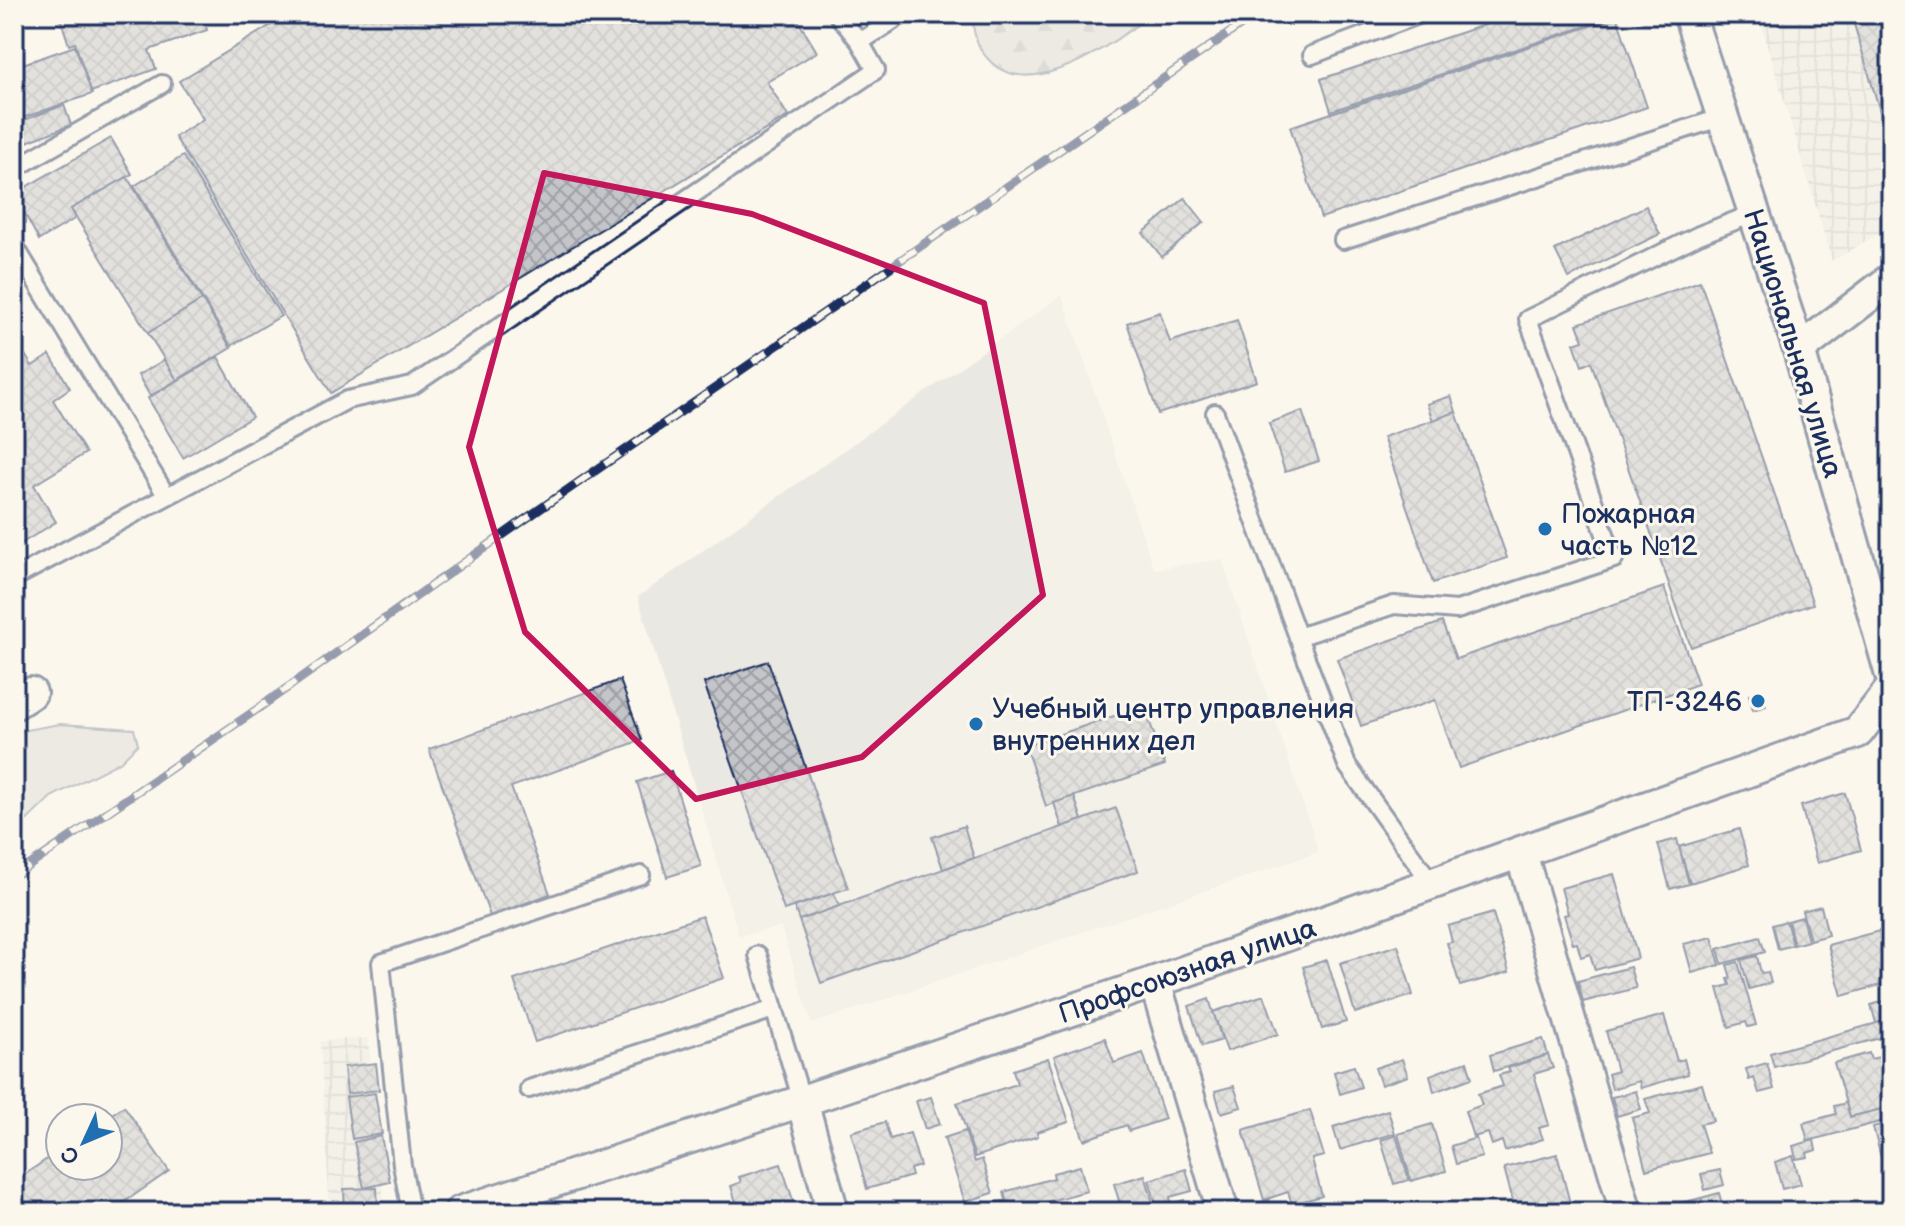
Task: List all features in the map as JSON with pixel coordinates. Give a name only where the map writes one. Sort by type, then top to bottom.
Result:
[{"type":"street","name":"Национальная улица","points":[[1689,14],[1799,350],[1891,675]]},
{"type":"street","points":[[1799,350],[1891,279]]},
{"type":"street","name":"Профсоюзная улица","points":[[460,1212],[1155,982],[1858,732],[1891,689]]},
{"type":"street","points":[[1521,853],[1626,1212]]},
{"type":"street","points":[[1155,982],[1223,1212]]},
{"type":"street","points":[[802,1101],[833,1212]]},
{"type":"lane","points":[[14,578],[347,400],[412,386],[876,70],[860,42],[837,14]]},
{"type":"lane","points":[[860,42],[903,14]]},
{"type":"lane","points":[[1312,55],[1421,14]]},
{"type":"lane","points":[[14,169],[162,84]]},
{"type":"lane","points":[[1343,240],[1723,117]]},
{"type":"lane","points":[[1298,637],[1394,605],[1457,610],[1614,559],[1528,319],[1699,235],[1755,213]]},
{"type":"lane","points":[[14,245],[166,495]]},
{"type":"lane","points":[[1215,413],[1347,765],[1432,884]]},
{"type":"lane","points":[[411,1212],[402,1165],[381,963],[641,875]]},
{"type":"lane","points":[[758,955],[802,1101]]},
{"type":"lane","points":[[529,1089],[774,1009]]},
{"type":"highlighted area","points":[[544,173],[752,214],[984,303],[1043,595],[862,757],[696,799],[525,632],[469,447]]},
{"type":"shaded area","points":[[1758,14],[1891,14],[1891,227],[1832,261]]},
{"type":"shaded area","name":"Учебный центр управления внутренних дел","points":[[1062,295],[1154,569],[1222,559],[1319,852],[812,1024],[781,927],[739,936],[638,597]]},
{"type":"shaded area","points":[[368,1038],[385,1212],[330,1212],[320,1041]]},
{"type":"green space","points":[[974,14],[1152,14],[1117,39],[1072,64],[1049,73],[1026,76],[1006,72],[988,59],[976,38]]},
{"type":"green space","points":[[60,724],[134,729],[138,744],[120,762],[51,797],[14,833],[14,732]]},
{"type":"building","points":[[59,14],[228,14],[205,22],[207,30],[149,50],[156,69],[91,92],[75,43],[69,45]]},
{"type":"building","points":[[289,14],[794,14],[817,52],[767,82],[788,116],[331,393],[175,137],[203,119],[179,81]]},
{"type":"building","points":[[1517,14],[1616,16],[1331,111],[1321,79]]},
{"type":"building","points":[[1851,14],[1891,14],[1891,145],[1890,145]]},
{"type":"building","points":[[1617,17],[1647,107],[1321,218],[1290,127]]},
{"type":"building","points":[[75,46],[92,94],[14,121],[14,67]]},
{"type":"building","points":[[64,105],[71,125],[14,147],[14,124]]},
{"type":"building","points":[[111,138],[132,174],[71,209],[76,218],[39,240],[14,194]]},
{"type":"building","points":[[183,156],[281,316],[231,346],[134,186]]},
{"type":"building","points":[[127,177],[202,300],[148,333],[71,209]]},
{"type":"building","points":[[1185,198],[1204,222],[1162,257],[1143,233]]},
{"type":"building","points":[[1646,206],[1660,234],[1569,278],[1555,250]]},
{"type":"building","points":[[1700,281],[1813,604],[1691,647],[1591,362],[1582,366],[1574,343],[1583,340],[1577,324]]},
{"type":"building","points":[[202,300],[231,348],[177,380],[148,333]]},
{"type":"building","points":[[1160,312],[1170,342],[1237,320],[1257,381],[1158,414],[1127,323]]},
{"type":"building","points":[[14,337],[32,366],[50,355],[70,388],[53,400],[86,453],[34,485],[56,522],[14,548]]},
{"type":"building","points":[[218,357],[252,417],[183,458],[148,398]]},
{"type":"building","points":[[164,360],[177,380],[150,396],[138,375]]},
{"type":"building","points":[[1451,396],[1456,412],[1433,421],[1427,404]]},
{"type":"building","points":[[1302,411],[1319,461],[1285,472],[1269,423]]},
{"type":"building","points":[[1456,412],[1507,558],[1433,583],[1383,437]]},
{"type":"building","points":[[1664,587],[1698,684],[1459,768],[1435,700],[1361,726],[1337,659],[1442,622],[1456,659]]},
{"type":"building","points":[[768,661],[848,888],[784,910],[704,683]]},
{"type":"building","points":[[620,680],[642,740],[511,787],[550,894],[490,916],[429,749]]},
{"type":"building","name":"ТП-3246","points":[[1762,692],[1766,706],[1753,710],[1749,695]]},
{"type":"building","points":[[1144,706],[1165,765],[1046,806],[1025,746]]},
{"type":"building","points":[[671,771],[701,866],[667,877],[637,782]]},
{"type":"building","points":[[1845,793],[1861,850],[1817,863],[1801,806]]},
{"type":"building","points":[[1074,796],[1082,820],[1062,827],[1054,803]]},
{"type":"building","points":[[1116,808],[1138,871],[821,983],[799,920]]},
{"type":"building","points":[[964,826],[974,858],[943,869],[932,837]]},
{"type":"building","points":[[1739,829],[1749,865],[1690,883],[1679,847]]},
{"type":"building","points":[[1677,839],[1689,884],[1670,889],[1658,844]]},
{"type":"building","points":[[1614,874],[1638,958],[1595,970],[1590,954],[1581,957],[1577,943],[1573,944],[1564,915],[1568,914],[1561,888]]},
{"type":"building","points":[[834,893],[839,906],[799,920],[794,907]]},
{"type":"building","points":[[1821,906],[1828,935],[1810,940],[1802,911]]},
{"type":"building","points":[[1493,913],[1509,972],[1460,986],[1447,943],[1452,942],[1448,926]]},
{"type":"building","points":[[702,916],[724,978],[535,1042],[514,980]]},
{"type":"building","points":[[1802,917],[1808,941],[1794,945],[1788,921]]},
{"type":"building","points":[[1786,921],[1793,945],[1778,949],[1772,925]]},
{"type":"building","points":[[1890,928],[1891,982],[1842,996],[1828,945]]},
{"type":"building","points":[[1712,937],[1720,965],[1692,973],[1684,944]]},
{"type":"building","points":[[1760,937],[1765,952],[1722,964],[1718,949]]},
{"type":"building","points":[[1398,945],[1413,995],[1355,1013],[1340,963]]},
{"type":"building","points":[[1757,956],[1761,973],[1768,972],[1771,983],[1749,989],[1741,960]]},
{"type":"building","points":[[1327,960],[1346,1022],[1322,1029],[1303,967]]},
{"type":"building","points":[[1738,962],[1756,1025],[1748,1027],[1746,1022],[1729,1027],[1718,988],[1730,985],[1727,965]]},
{"type":"building","points":[[1630,967],[1636,988],[1583,1002],[1578,981]]},
{"type":"building","points":[[1264,995],[1278,1034],[1227,1051],[1213,1012]]},
{"type":"building","points":[[1209,999],[1222,1040],[1202,1046],[1189,1006]]},
{"type":"building","points":[[1891,999],[1891,1019],[1876,1023],[1871,1005]]},
{"type":"building","points":[[1664,1015],[1677,1061],[1684,1059],[1688,1074],[1641,1088],[1639,1081],[1612,1089],[1608,1074],[1617,1071],[1606,1031]]},
{"type":"building","points":[[1891,1019],[1891,1035],[1774,1067],[1770,1053]]},
{"type":"building","points":[[1105,1038],[1114,1063],[1143,1053],[1165,1119],[1129,1131],[1127,1125],[1084,1140],[1054,1056]]},
{"type":"building","points":[[1543,1039],[1548,1055],[1494,1071],[1490,1055]]},
{"type":"building","points":[[1869,1053],[1871,1059],[1891,1054],[1891,1094],[1883,1097],[1886,1108],[1850,1117],[1834,1063]]},
{"type":"building","points":[[1548,1055],[1553,1068],[1534,1074],[1549,1125],[1539,1128],[1543,1139],[1505,1151],[1502,1141],[1492,1145],[1488,1133],[1473,1137],[1465,1111],[1482,1105],[1478,1094],[1503,1086],[1499,1075],[1510,1072],[1508,1068]]},
{"type":"building","points":[[1048,1058],[1069,1122],[975,1157],[957,1103],[1017,1084],[1013,1070]]},
{"type":"building","points":[[1402,1059],[1408,1076],[1381,1085],[1375,1068]]},
{"type":"building","points":[[1467,1061],[1472,1078],[1434,1092],[1430,1075]]},
{"type":"building","points":[[376,1063],[379,1090],[347,1094],[344,1067]]},
{"type":"building","points":[[1767,1063],[1774,1089],[1759,1093],[1754,1078],[1749,1080],[1746,1069]]},
{"type":"building","points":[[1354,1066],[1361,1087],[1340,1094],[1334,1072]]},
{"type":"building","points":[[1702,1084],[1713,1121],[1700,1124],[1709,1153],[1646,1170],[1632,1118],[1650,1113],[1645,1099]]},
{"type":"building","points":[[1234,1086],[1241,1107],[1221,1113],[1215,1091]]},
{"type":"building","points":[[1636,1091],[1641,1109],[1617,1116],[1612,1097]]},
{"type":"building","points":[[375,1093],[382,1134],[352,1139],[346,1097]]},
{"type":"building","points":[[1891,1094],[1891,1119],[1808,1141],[1803,1123],[1836,1114],[1834,1106],[1846,1103],[1850,1117],[1886,1108],[1883,1097]]},
{"type":"building","points":[[931,1097],[940,1124],[925,1129],[916,1101]]},
{"type":"building","points":[[124,1106],[169,1171],[110,1212],[14,1212],[14,1182],[44,1161],[44,1182],[124,1182]]},
{"type":"building","points":[[1310,1110],[1324,1156],[1312,1159],[1322,1196],[1292,1204],[1288,1192],[1264,1200],[1243,1130]]},
{"type":"building","points":[[1388,1110],[1395,1133],[1340,1150],[1333,1127]]},
{"type":"building","points":[[885,1122],[890,1139],[910,1133],[920,1166],[910,1169],[912,1176],[867,1189],[851,1132]]},
{"type":"building","points":[[1891,1122],[1891,1187],[1889,1188],[1873,1127]]},
{"type":"building","points":[[1432,1124],[1446,1171],[1411,1181],[1398,1134]]},
{"type":"building","points":[[965,1131],[975,1162],[982,1159],[993,1193],[965,1202],[944,1138]]},
{"type":"building","points":[[1396,1135],[1409,1180],[1394,1184],[1381,1140]]},
{"type":"building","points":[[381,1136],[390,1182],[364,1188],[354,1142]]},
{"type":"building","points":[[1476,1138],[1482,1157],[1456,1164],[1451,1146]]},
{"type":"building","points":[[1814,1140],[1816,1150],[1807,1153],[1808,1157],[1796,1159],[1793,1146]]},
{"type":"building","points":[[1557,1154],[1570,1203],[1540,1212],[1516,1212],[1504,1168]]},
{"type":"building","points":[[1793,1156],[1801,1184],[1782,1189],[1775,1162]]},
{"type":"building","points":[[781,1164],[797,1212],[739,1212],[731,1186],[741,1182],[739,1177]]},
{"type":"building","points":[[1080,1166],[1087,1191],[1009,1212],[1004,1192],[1054,1178],[1053,1173]]},
{"type":"building","points":[[1186,1169],[1192,1191],[1170,1197],[1171,1202],[1157,1207],[1149,1180]]},
{"type":"building","points":[[1720,1170],[1724,1185],[1705,1190],[1701,1174]]},
{"type":"building","points":[[1145,1175],[1153,1202],[1122,1211],[1114,1184]]},
{"type":"building","points":[[377,1188],[378,1212],[345,1212],[344,1189]]},
{"type":"building","points":[[1719,1193],[1724,1212],[1705,1212],[1701,1198]]},
{"type":"building","points":[[1701,1198],[1705,1212],[1658,1212],[1657,1209]]},
{"type":"building","points":[[1184,1200],[1188,1212],[1144,1212]]},
{"type":"building","points":[[1269,1200],[1273,1212],[1247,1212],[1245,1207]]},
{"type":"building","points":[[1004,1201],[1008,1212],[980,1212],[978,1205]]},
{"type":"building","points":[[1325,1203],[1327,1212],[1290,1212]]},
{"type":"railway","points":[[14,876],[1257,14]]},
{"type":"place","name":"Пожарная часть №12","points":[[1545,529]]},
{"type":"place","name":"ТП-3246","points":[[1758,701]]},
{"type":"place","name":"Учебный центр управления внутренних дел","points":[[976,724]]}]
